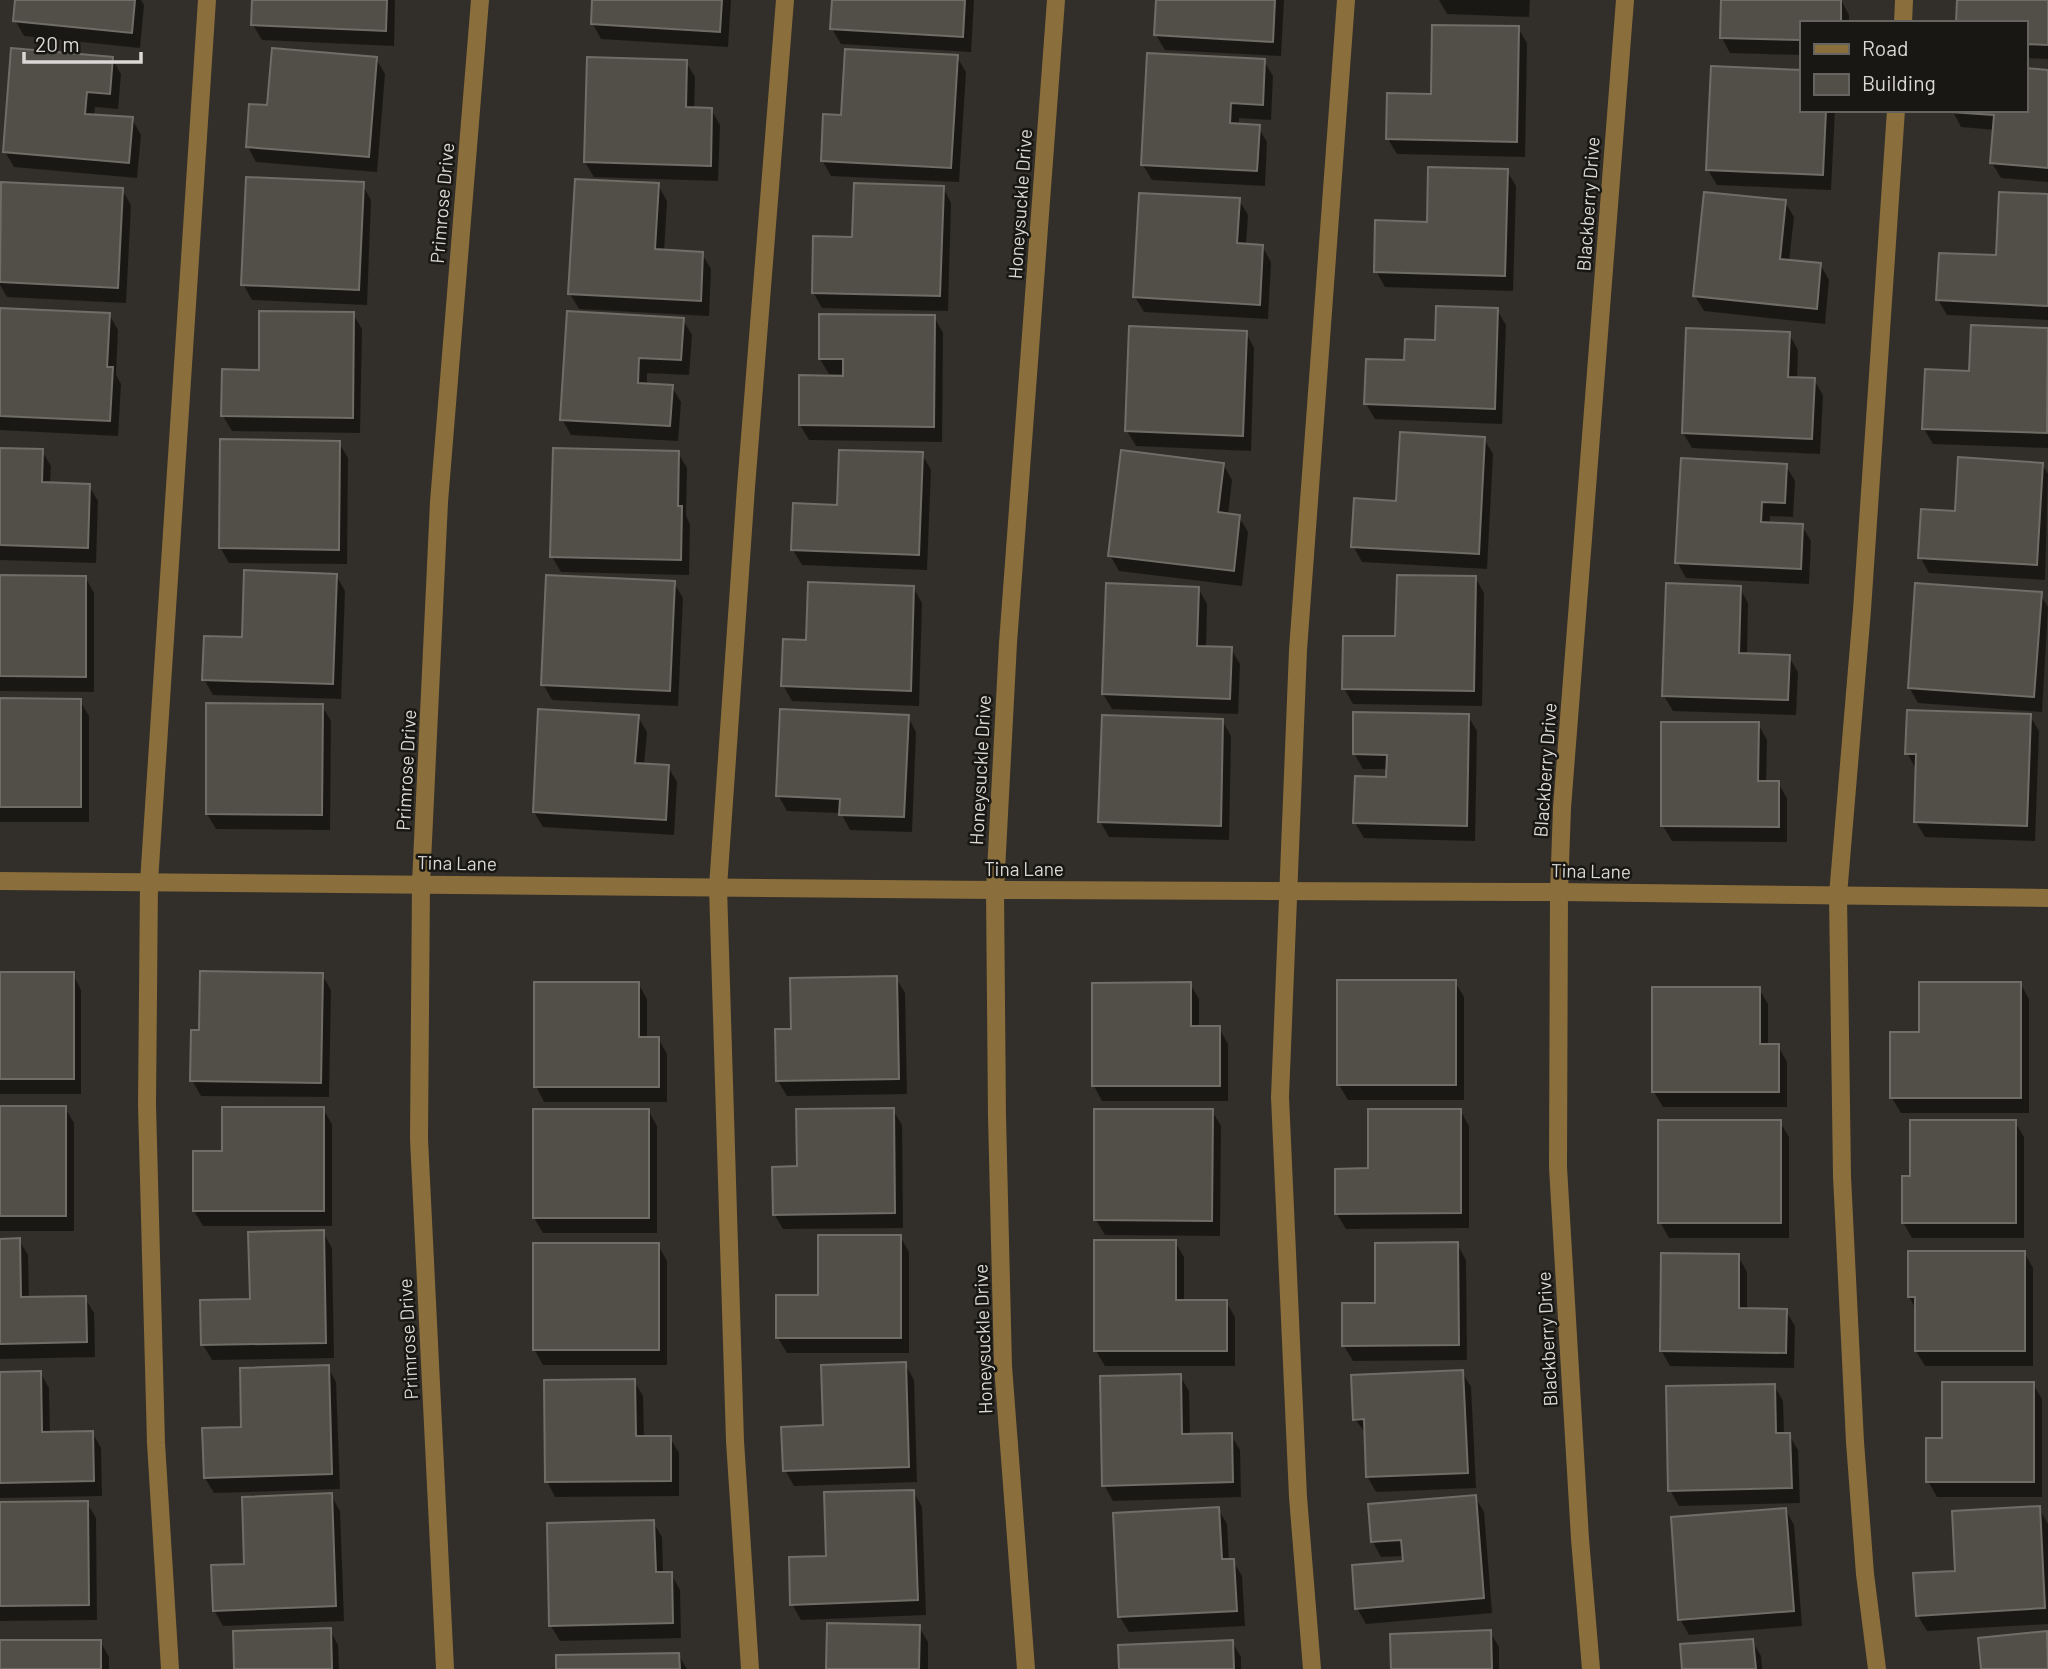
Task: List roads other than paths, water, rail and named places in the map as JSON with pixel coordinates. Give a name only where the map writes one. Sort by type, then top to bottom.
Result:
[{"type":"street","points":[[170,1669],[156,1443],[148,1173],[149,882],[207,0]]},
{"type":"street","name":"Primrose Drive","points":[[445,1669],[419,1139],[421,883],[439,502],[480,0]]},
{"type":"street","points":[[750,1669],[735,1441],[718,887],[748,459],[785,0]]},
{"type":"street","name":"Honeysuckle Drive","points":[[1026,1669],[1003,1366],[995,890],[1008,643],[1056,0]]},
{"type":"street","points":[[1312,1669],[1298,1497],[1280,1097],[1298,650],[1346,0]]},
{"type":"street","name":"Blackberry Drive","points":[[1591,1669],[1580,1539],[1558,1167],[1559,892],[1562,808],[1625,0]]},
{"type":"street","points":[[1903,21],[1904,0]]},
{"type":"street","points":[[1877,1669],[1865,1574],[1853,1402],[1842,1176],[1838,895],[1863,596],[1896,112]]},
{"type":"street","name":"Tina Lane","points":[[0,881],[2048,898]]}]
